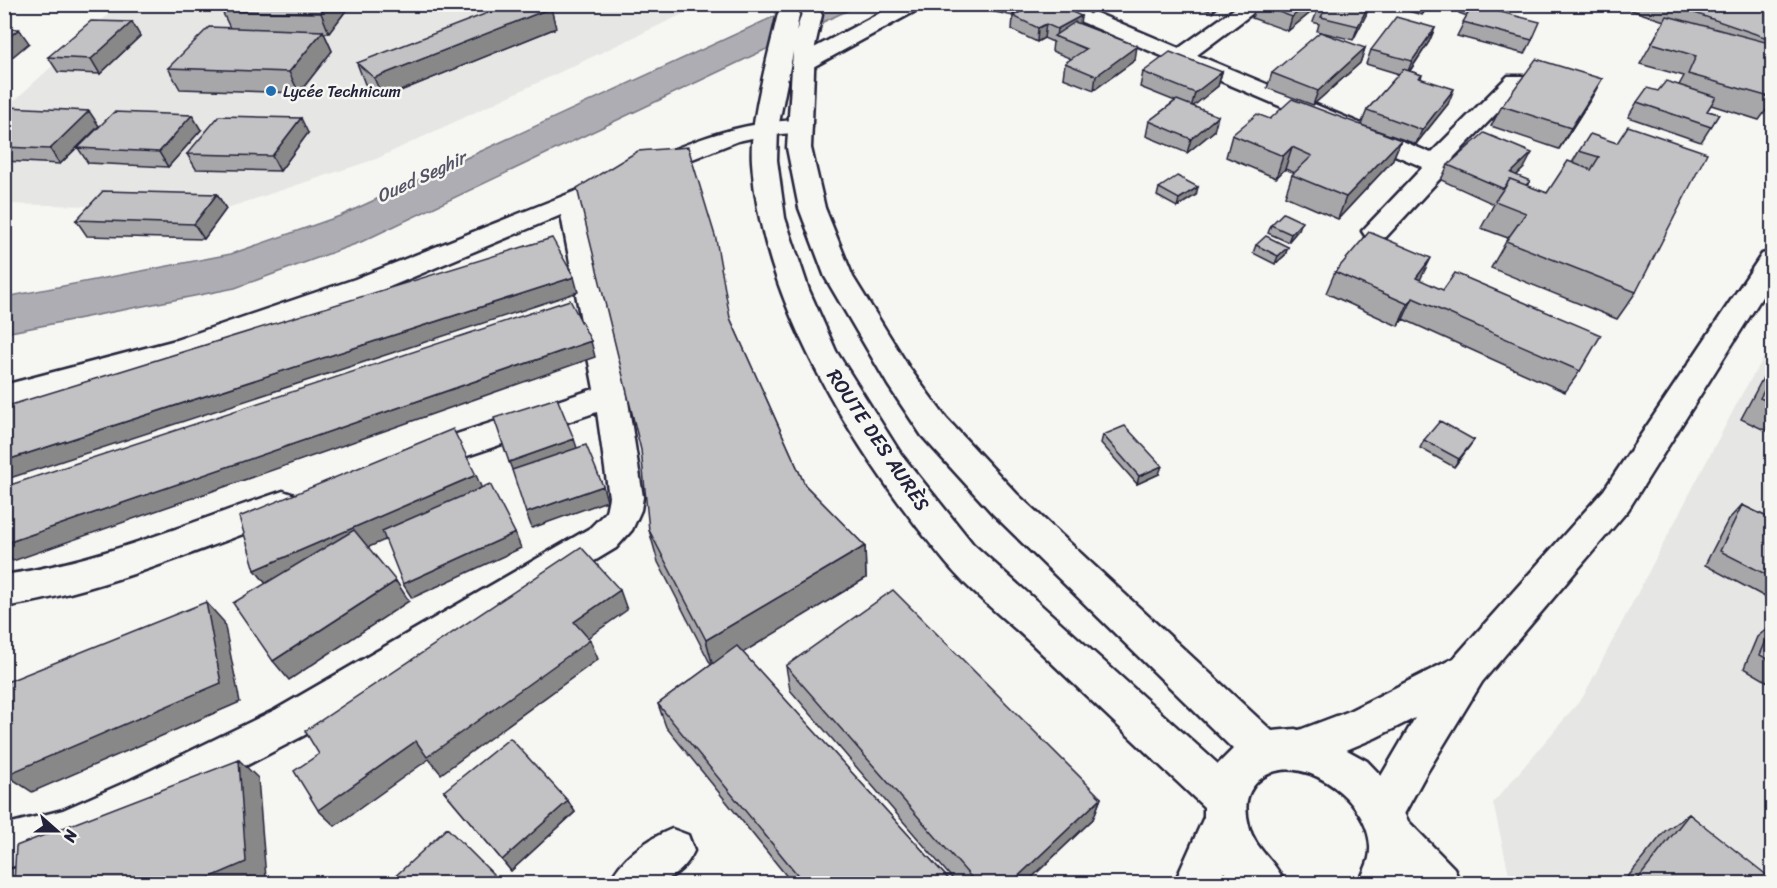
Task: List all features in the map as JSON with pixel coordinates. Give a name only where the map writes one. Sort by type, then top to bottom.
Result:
[{"type":"street","name":"ROUTE DES AURÈS","points":[[791,4],[796,52],[799,148],[812,208],[838,277],[899,377],[934,427],[1005,504],[1283,751]]},
{"type":"street","name":"ROUTE DES AURÈS","points":[[814,4],[766,128],[764,160],[771,218],[795,290],[821,352],[890,463],[960,554],[1225,809]]},
{"type":"street","points":[[796,52],[914,4]]},
{"type":"street","points":[[1056,4],[1439,165]]},
{"type":"street","points":[[1182,56],[1255,4]]},
{"type":"street","points":[[1376,231],[1439,165],[1442,155],[1516,81]]},
{"type":"street","points":[[4,397],[183,349],[365,286],[731,135],[766,128],[800,127]]},
{"type":"street","points":[[4,848],[75,826],[146,795],[289,723],[603,538],[617,526],[625,512],[626,497],[611,395],[571,201]]},
{"type":"street","points":[[1381,884],[1391,857],[1386,823],[1411,760],[1468,670],[1616,500],[1773,260]]},
{"type":"street","points":[[385,470],[611,395]]},
{"type":"street","points":[[4,591],[56,583],[134,560],[317,493]]},
{"type":"street","points":[[1196,884],[1225,809],[1232,777],[1246,762],[1361,725],[1468,670]]},
{"type":"street","points":[[1283,751],[1325,757],[1348,770],[1367,789],[1386,823],[1438,884]]},
{"type":"street","points":[[1225,809],[1231,842],[1239,856],[1263,884]]},
{"type":"street","points":[[631,884],[672,851]]},
{"type":"shaded area","name":"Lycée Technicum","points":[[119,5],[702,5],[376,159],[224,209],[5,204],[4,110]]},
{"type":"shaded area","points":[[799,5],[859,5],[361,242],[235,288],[5,333],[5,297],[231,254],[340,216]]},
{"type":"shaded area","points":[[1772,344],[1772,883],[1511,883],[1493,803],[1583,697],[1743,392]]},
{"type":"building","points":[[228,4],[327,4],[321,13],[222,11]]},
{"type":"building","points":[[511,4],[545,4],[551,8],[374,78],[357,63]]},
{"type":"building","points":[[994,4],[1016,4],[1013,8]]},
{"type":"building","points":[[1035,4],[1055,4],[1081,16],[1057,29],[1046,24],[1038,28],[1013,16]]},
{"type":"building","points":[[1258,4],[1308,4],[1292,17]]},
{"type":"building","points":[[1320,4],[1369,4],[1358,26],[1321,17],[1325,10],[1318,8]]},
{"type":"building","points":[[1683,4],[1773,4],[1773,40],[1680,8]]},
{"type":"building","points":[[1473,5],[1540,22],[1532,40],[1463,22]]},
{"type":"building","points":[[1667,16],[1773,44],[1773,98],[1688,74],[1696,56],[1652,43]]},
{"type":"building","points":[[1396,17],[1435,28],[1412,61],[1371,50]]},
{"type":"building","points":[[91,21],[132,22],[91,59],[48,57]]},
{"type":"building","points":[[1075,22],[1137,46],[1096,76],[1065,63],[1086,49],[1054,36]]},
{"type":"building","points":[[209,27],[323,31],[289,72],[168,68]]},
{"type":"building","points":[[4,28],[19,29],[4,41]]},
{"type":"building","points":[[1320,32],[1365,48],[1318,91],[1272,73]]},
{"type":"building","points":[[1170,52],[1222,72],[1195,93],[1143,72]]},
{"type":"building","points":[[1536,59],[1602,79],[1571,128],[1502,106]]},
{"type":"building","points":[[1403,69],[1422,75],[1419,78],[1454,89],[1422,130],[1367,110]]},
{"type":"building","points":[[1666,81],[1716,97],[1707,111],[1719,114],[1711,127],[1637,102],[1647,88],[1658,91]]},
{"type":"building","points":[[1292,99],[1401,140],[1346,197],[1292,175],[1312,156],[1292,147],[1283,156],[1232,135],[1257,114],[1270,119]]},
{"type":"building","points":[[1177,100],[1218,116],[1191,139],[1149,121]]},
{"type":"building","points":[[7,107],[89,111],[50,149],[4,147],[4,110]]},
{"type":"building","points":[[114,112],[192,115],[159,152],[78,148]]},
{"type":"building","points":[[219,116],[301,118],[272,156],[187,154]]},
{"type":"building","points":[[1628,126],[1707,153],[1636,292],[1506,241],[1526,213],[1495,201],[1510,179],[1547,193],[1568,161],[1591,170],[1599,157],[1579,151],[1590,134],[1617,143]]},
{"type":"building","points":[[1484,133],[1532,153],[1511,173],[1530,181],[1526,185],[1510,179],[1504,189],[1448,165]]},
{"type":"building","points":[[688,147],[716,239],[730,318],[805,485],[865,546],[706,640],[649,530],[641,450],[577,188],[638,151]]},
{"type":"building","points":[[1177,176],[1198,187],[1179,199],[1159,188]]},
{"type":"building","points":[[103,191],[217,194],[194,224],[76,220]]},
{"type":"building","points":[[1283,213],[1302,222],[1291,234],[1271,225]]},
{"type":"building","points":[[1369,232],[1431,258],[1416,278],[1443,290],[1455,273],[1601,335],[1580,371],[1413,298],[1408,304],[1335,272]]},
{"type":"building","points":[[1266,236],[1288,247],[1278,256],[1256,245]]},
{"type":"building","points":[[552,238],[574,277],[4,461],[4,407]]},
{"type":"building","points":[[570,300],[591,341],[4,544],[4,487]]},
{"type":"building","points":[[1773,374],[1773,403],[1760,398]]},
{"type":"building","points":[[557,398],[574,439],[509,462],[494,418]]},
{"type":"building","points":[[1440,421],[1474,440],[1459,459],[1424,440]]},
{"type":"building","points":[[1125,426],[1162,466],[1139,476],[1103,435]]},
{"type":"building","points":[[453,429],[476,475],[255,570],[239,517]]},
{"type":"building","points":[[586,445],[603,486],[526,513],[512,470]]},
{"type":"building","points":[[490,484],[515,533],[403,584],[382,531]]},
{"type":"building","points":[[1742,505],[1773,520],[1773,578],[1720,551]]},
{"type":"building","points":[[354,530],[396,581],[273,661],[233,603]]},
{"type":"building","points":[[581,547],[620,590],[574,622],[590,640],[427,757],[416,741],[318,810],[294,771],[319,754],[305,731]]},
{"type":"building","points":[[893,590],[1101,798],[1010,884],[977,884],[786,666]]},
{"type":"building","points":[[206,602],[221,683],[6,775],[4,683]]},
{"type":"building","points":[[1773,625],[1773,662],[1760,655]]},
{"type":"building","points":[[737,646],[953,884],[805,884],[658,704]]},
{"type":"building","points":[[510,738],[568,801],[502,860],[444,791]]},
{"type":"building","points":[[239,760],[246,862],[195,884],[14,884],[16,846]]},
{"type":"building","points":[[1689,814],[1773,880],[1773,884],[1634,884]]},
{"type":"building","points":[[447,828],[503,884],[387,884]]},
{"type":"place","name":"Lycée Technicum","points":[[271,91]]},
{"type":"water label","name":"Oued Seghir","points":[[421,177]]}]
